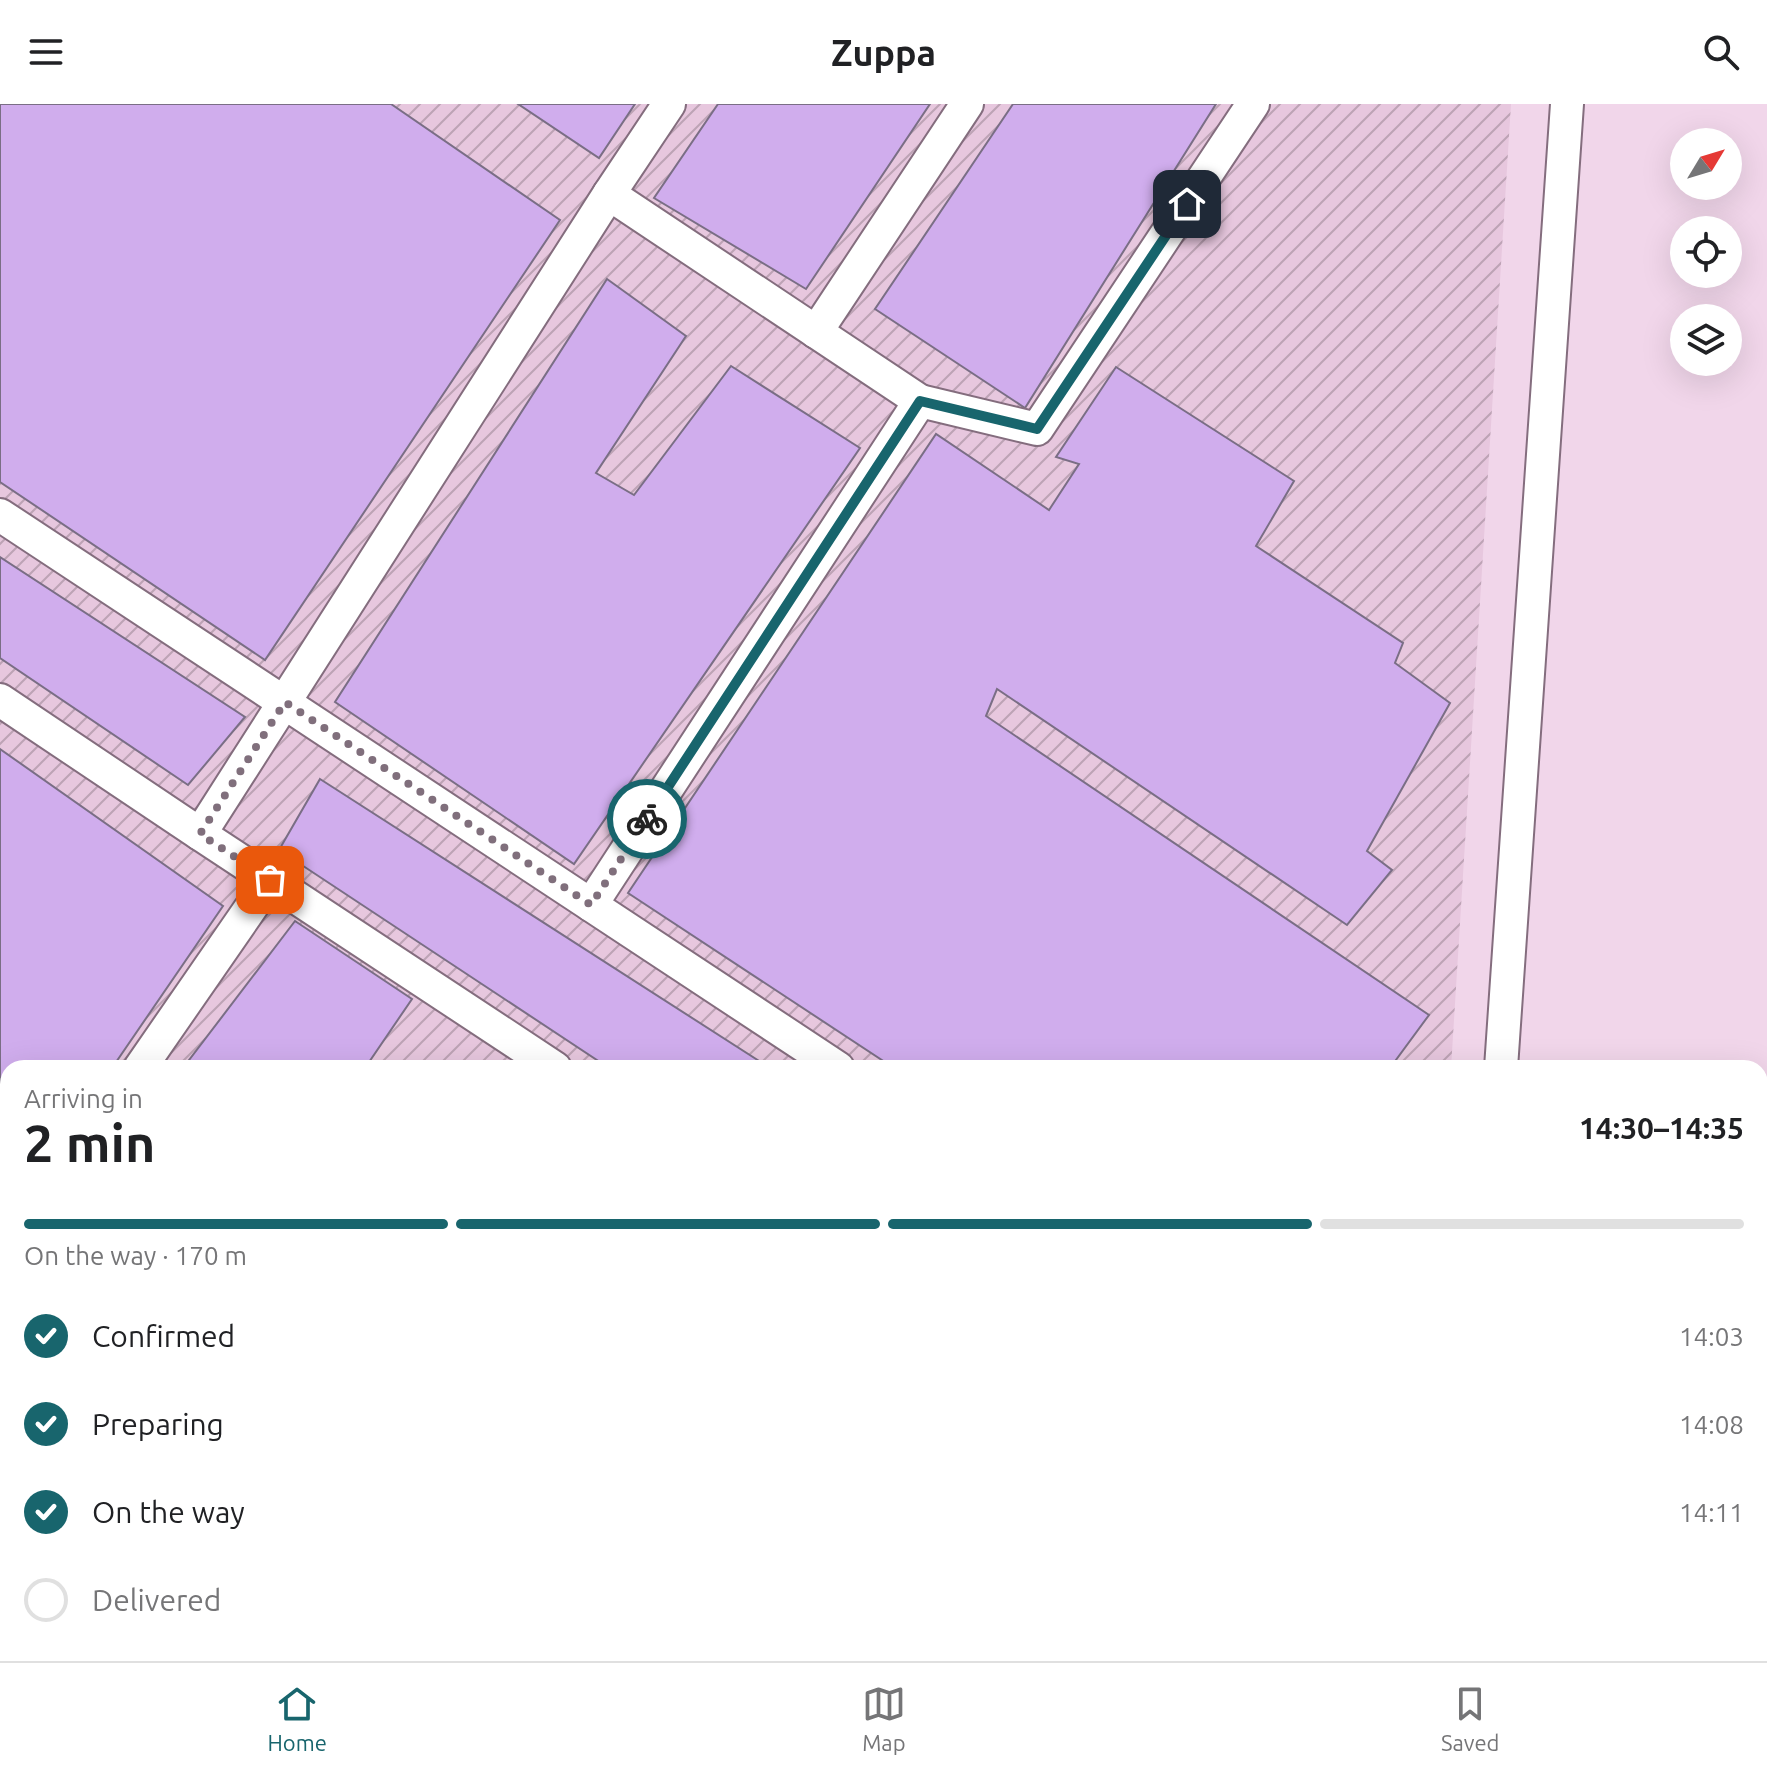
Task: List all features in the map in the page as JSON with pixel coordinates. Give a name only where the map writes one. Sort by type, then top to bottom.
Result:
[{"type":"street","points":[[200,834],[669,104]]},
{"type":"street","points":[[816,332],[967,104]]},
{"type":"street","points":[[609,194],[920,401],[1037,429],[1253,104]]},
{"type":"street","points":[[1502,1060],[1567,104]]},
{"type":"street","points":[[591,905],[920,401]]},
{"type":"street","points":[[0,515],[826,1060]]},
{"type":"street","points":[[0,700],[543,1060]]},
{"type":"street","points":[[146,1060],[270,880]]},
{"type":"shaded area","points":[[0,104],[1511,104],[1451,1060],[0,1060]]},
{"type":"building","points":[[0,104],[391,104],[560,220],[265,660],[0,482]]},
{"type":"building","points":[[518,104],[635,104],[599,158]]},
{"type":"building","points":[[718,104],[930,104],[806,289],[654,198]]},
{"type":"building","points":[[1013,104],[1216,104],[1025,408],[875,309]]},
{"type":"building","points":[[607,279],[686,336],[596,473],[634,495],[731,366],[860,448],[574,864],[335,702]]},
{"type":"building","points":[[1116,367],[1294,481],[1256,546],[1403,643],[1395,663],[1450,703],[1367,851],[1392,870],[1347,925],[997,689],[986,716],[1429,1015],[1396,1060],[882,1060],[628,893],[936,434],[1049,510],[1079,464],[1056,457]]},
{"type":"building","points":[[0,557],[245,717],[188,785],[0,658]]},
{"type":"building","points":[[0,749],[223,906],[117,1060],[0,1060]]},
{"type":"building","points":[[320,779],[758,1060],[597,1060],[279,850]]},
{"type":"building","points":[[295,921],[412,999],[370,1060],[189,1060]]},
{"type":"way so far","points":[[270,880],[200,834],[285,702],[591,905],[647,819]]},
{"type":"route","points":[[647,819],[920,401],[1037,429],[1187,204]]}]
